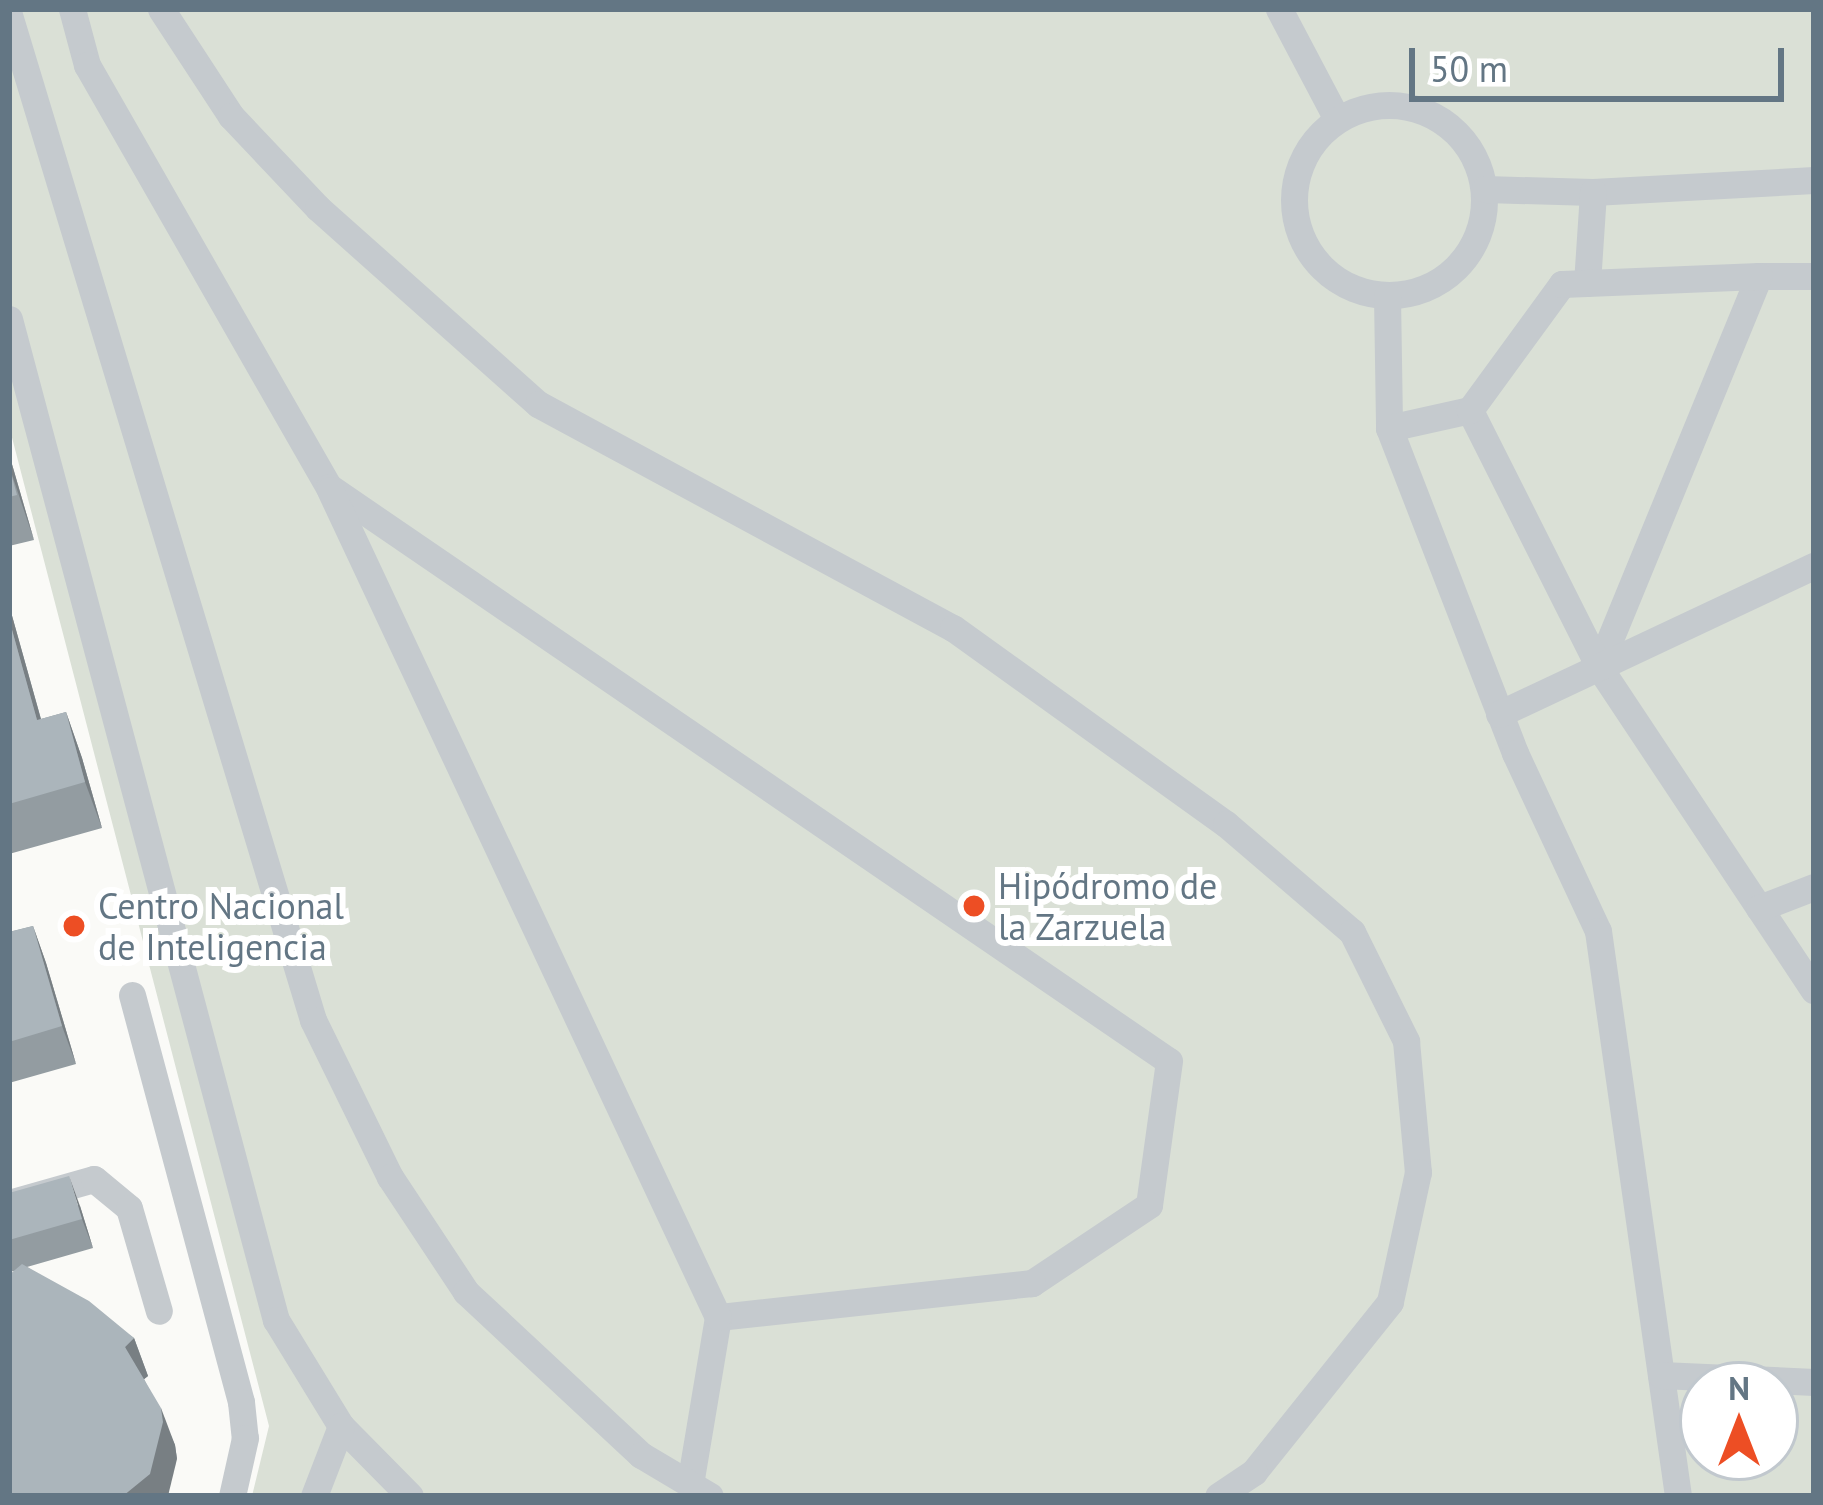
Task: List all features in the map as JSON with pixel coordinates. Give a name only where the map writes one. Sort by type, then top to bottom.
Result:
[{"type":"lane","points":[[9,15],[313,1020],[390,1177],[466,1292],[641,1455],[700,1490],[718,1317],[328,487],[86,65],[72,9]]},
{"type":"lane","points":[[161,9],[231,116],[318,208],[538,404],[953,628],[1226,824],[1352,932],[1406,1041],[1418,1172],[1390,1302],[1253,1472],[1217,1496]]},
{"type":"lane","points":[[1279,9],[1337,119]]},
{"type":"lane","points":[[1399,105],[1431,113],[1466,145],[1485,189],[1483,221],[1470,251],[1448,275],[1420,291],[1387,296],[1354,288],[1324,270],[1303,242],[1294,209],[1304,158],[1337,119],[1367,106],[1399,105]]},
{"type":"lane","points":[[1485,189],[1593,192],[1814,180]]},
{"type":"lane","points":[[1587,283],[1593,192]]},
{"type":"lane","points":[[1599,667],[1759,276]]},
{"type":"lane","points":[[1389,428],[1470,410],[1562,284],[1814,277]]},
{"type":"lane","points":[[1387,296],[1389,428],[1499,713],[1598,931],[1678,1496]]},
{"type":"lane","points":[[9,319],[276,1320],[341,1426],[410,1496]]},
{"type":"lane","points":[[1470,410],[1599,667],[1814,990]]},
{"type":"lane","points":[[328,487],[1169,1061],[1149,1205],[1033,1283],[718,1317]]},
{"type":"lane","points":[[1499,713],[1814,566]]},
{"type":"lane","points":[[1759,908],[1814,887]]},
{"type":"lane","points":[[132,994],[241,1402],[245,1438],[232,1496]]},
{"type":"lane","points":[[9,1203],[94,1179],[129,1208],[159,1311]]},
{"type":"lane","points":[[1660,1375],[1814,1382]]},
{"type":"lane","points":[[314,1496],[341,1426]]},
{"type":"shaded area","name":"Hipódromo de la Zarzuela","points":[[9,9],[1814,9],[1814,1496],[252,1496],[269,1426],[9,426]]},
{"type":"building","points":[[9,466],[17,495],[9,497]]},
{"type":"building","points":[[9,619],[37,720],[66,712],[85,782],[9,804]]},
{"type":"building","points":[[33,926],[62,1026],[9,1042],[9,932]]},
{"type":"building","points":[[69,1176],[82,1219],[9,1240],[9,1193]]},
{"type":"building","points":[[22,1264],[89,1301],[134,1338],[125,1347],[161,1408],[163,1422],[150,1474],[123,1496],[9,1496],[9,1275]]},
{"type":"place","name":"Hipódromo de la Zarzuela","points":[[974,906]]},
{"type":"place","name":"Centro Nacional de Inteligencia","points":[[74,926]]}]
